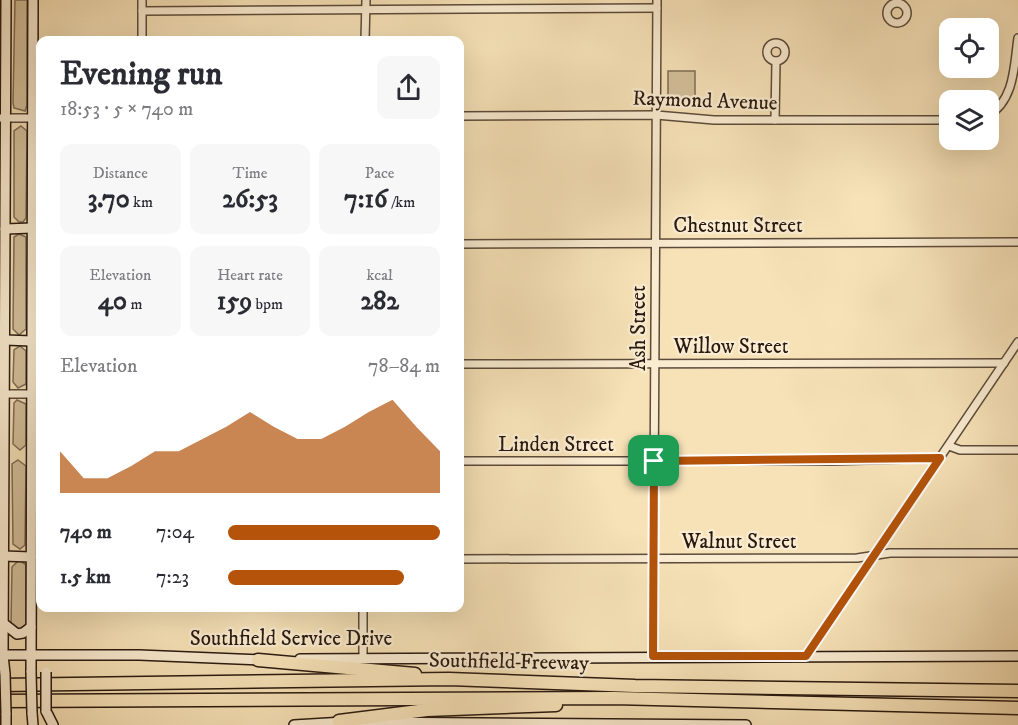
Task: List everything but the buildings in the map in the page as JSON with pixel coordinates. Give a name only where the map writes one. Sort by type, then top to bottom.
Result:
[{"type":"highway","points":[[258,660],[404,672],[449,679]]},
{"type":"highway","name":"Southfield Freeway","points":[[2,679],[449,679],[635,686],[1018,690]]},
{"type":"highway","points":[[339,721],[427,710],[539,707],[614,698]]},
{"type":"highway","name":"Southfield Freeway","points":[[0,701],[614,698],[1018,708]]},
{"type":"main road","points":[[6,0],[3,118],[5,340],[2,394],[3,623],[1,655],[6,725]]},
{"type":"main road","points":[[33,0],[36,118],[36,228],[32,341],[36,365],[32,394],[36,463],[36,557],[31,627],[33,725]]},
{"type":"main road","points":[[5,229],[36,228]]},
{"type":"main road","points":[[5,340],[32,341]]},
{"type":"main road","points":[[3,556],[36,557]]},
{"type":"main road","points":[[3,623],[17,634],[31,627]]},
{"type":"main road","name":"Southfield Service Drive","points":[[1,655],[258,660],[653,656],[1018,656]]},
{"type":"main road","points":[[52,655],[46,672],[46,711],[53,725]]},
{"type":"main road","points":[[294,725],[339,721],[397,725],[746,725]]},
{"type":"street","points":[[142,0],[142,36]]},
{"type":"street","points":[[365,36],[366,0]]},
{"type":"street","points":[[142,11],[365,10],[657,4]]},
{"type":"street","name":"Ash Street","points":[[653,656],[657,4]]},
{"type":"street","points":[[999,109],[1008,95],[1018,38]]},
{"type":"street","points":[[775,120],[776,61]]},
{"type":"street","name":"Raymond Avenue","points":[[464,116],[656,115],[714,120],[939,120]]},
{"type":"street","points":[[3,118],[36,118]]},
{"type":"street","name":"Chestnut Street","points":[[464,244],[1018,242]]},
{"type":"street","points":[[806,656],[1004,363],[1016,351],[1018,342]]},
{"type":"street","name":"Willow Street","points":[[464,364],[1004,363]]},
{"type":"street","points":[[2,394],[32,394]]},
{"type":"street","points":[[949,446],[960,450],[1018,450]]},
{"type":"street","name":"Linden Street","points":[[464,461],[940,458]]},
{"type":"street","name":"Walnut Street","points":[[464,559],[857,558],[874,555],[1018,553]]},
{"type":"street","points":[[363,612],[363,658]]},
{"type":"shaded area","points":[[15,0],[27,0],[27,105],[25,111],[14,108],[13,103]]},
{"type":"shaded area","points":[[668,71],[695,71],[695,106],[670,103],[668,100]]},
{"type":"shaded area","points":[[21,126],[27,131],[26,218],[23,222],[19,222],[14,217],[14,131]]},
{"type":"shaded area","points":[[19,234],[26,237],[26,329],[19,335],[13,329],[14,237]]},
{"type":"shaded area","points":[[20,346],[26,351],[26,384],[18,388],[13,382],[14,350]]},
{"type":"shaded area","points":[[17,400],[26,404],[26,445],[20,450],[13,444],[14,403]]},
{"type":"shaded area","points":[[18,460],[26,466],[25,545],[20,549],[13,544],[12,464]]},
{"type":"shaded area","points":[[19,560],[26,565],[26,625],[18,630],[11,624],[12,567]]},
{"type":"route","points":[[940,458],[806,656],[653,656],[654,461],[831,461],[940,458]]}]
